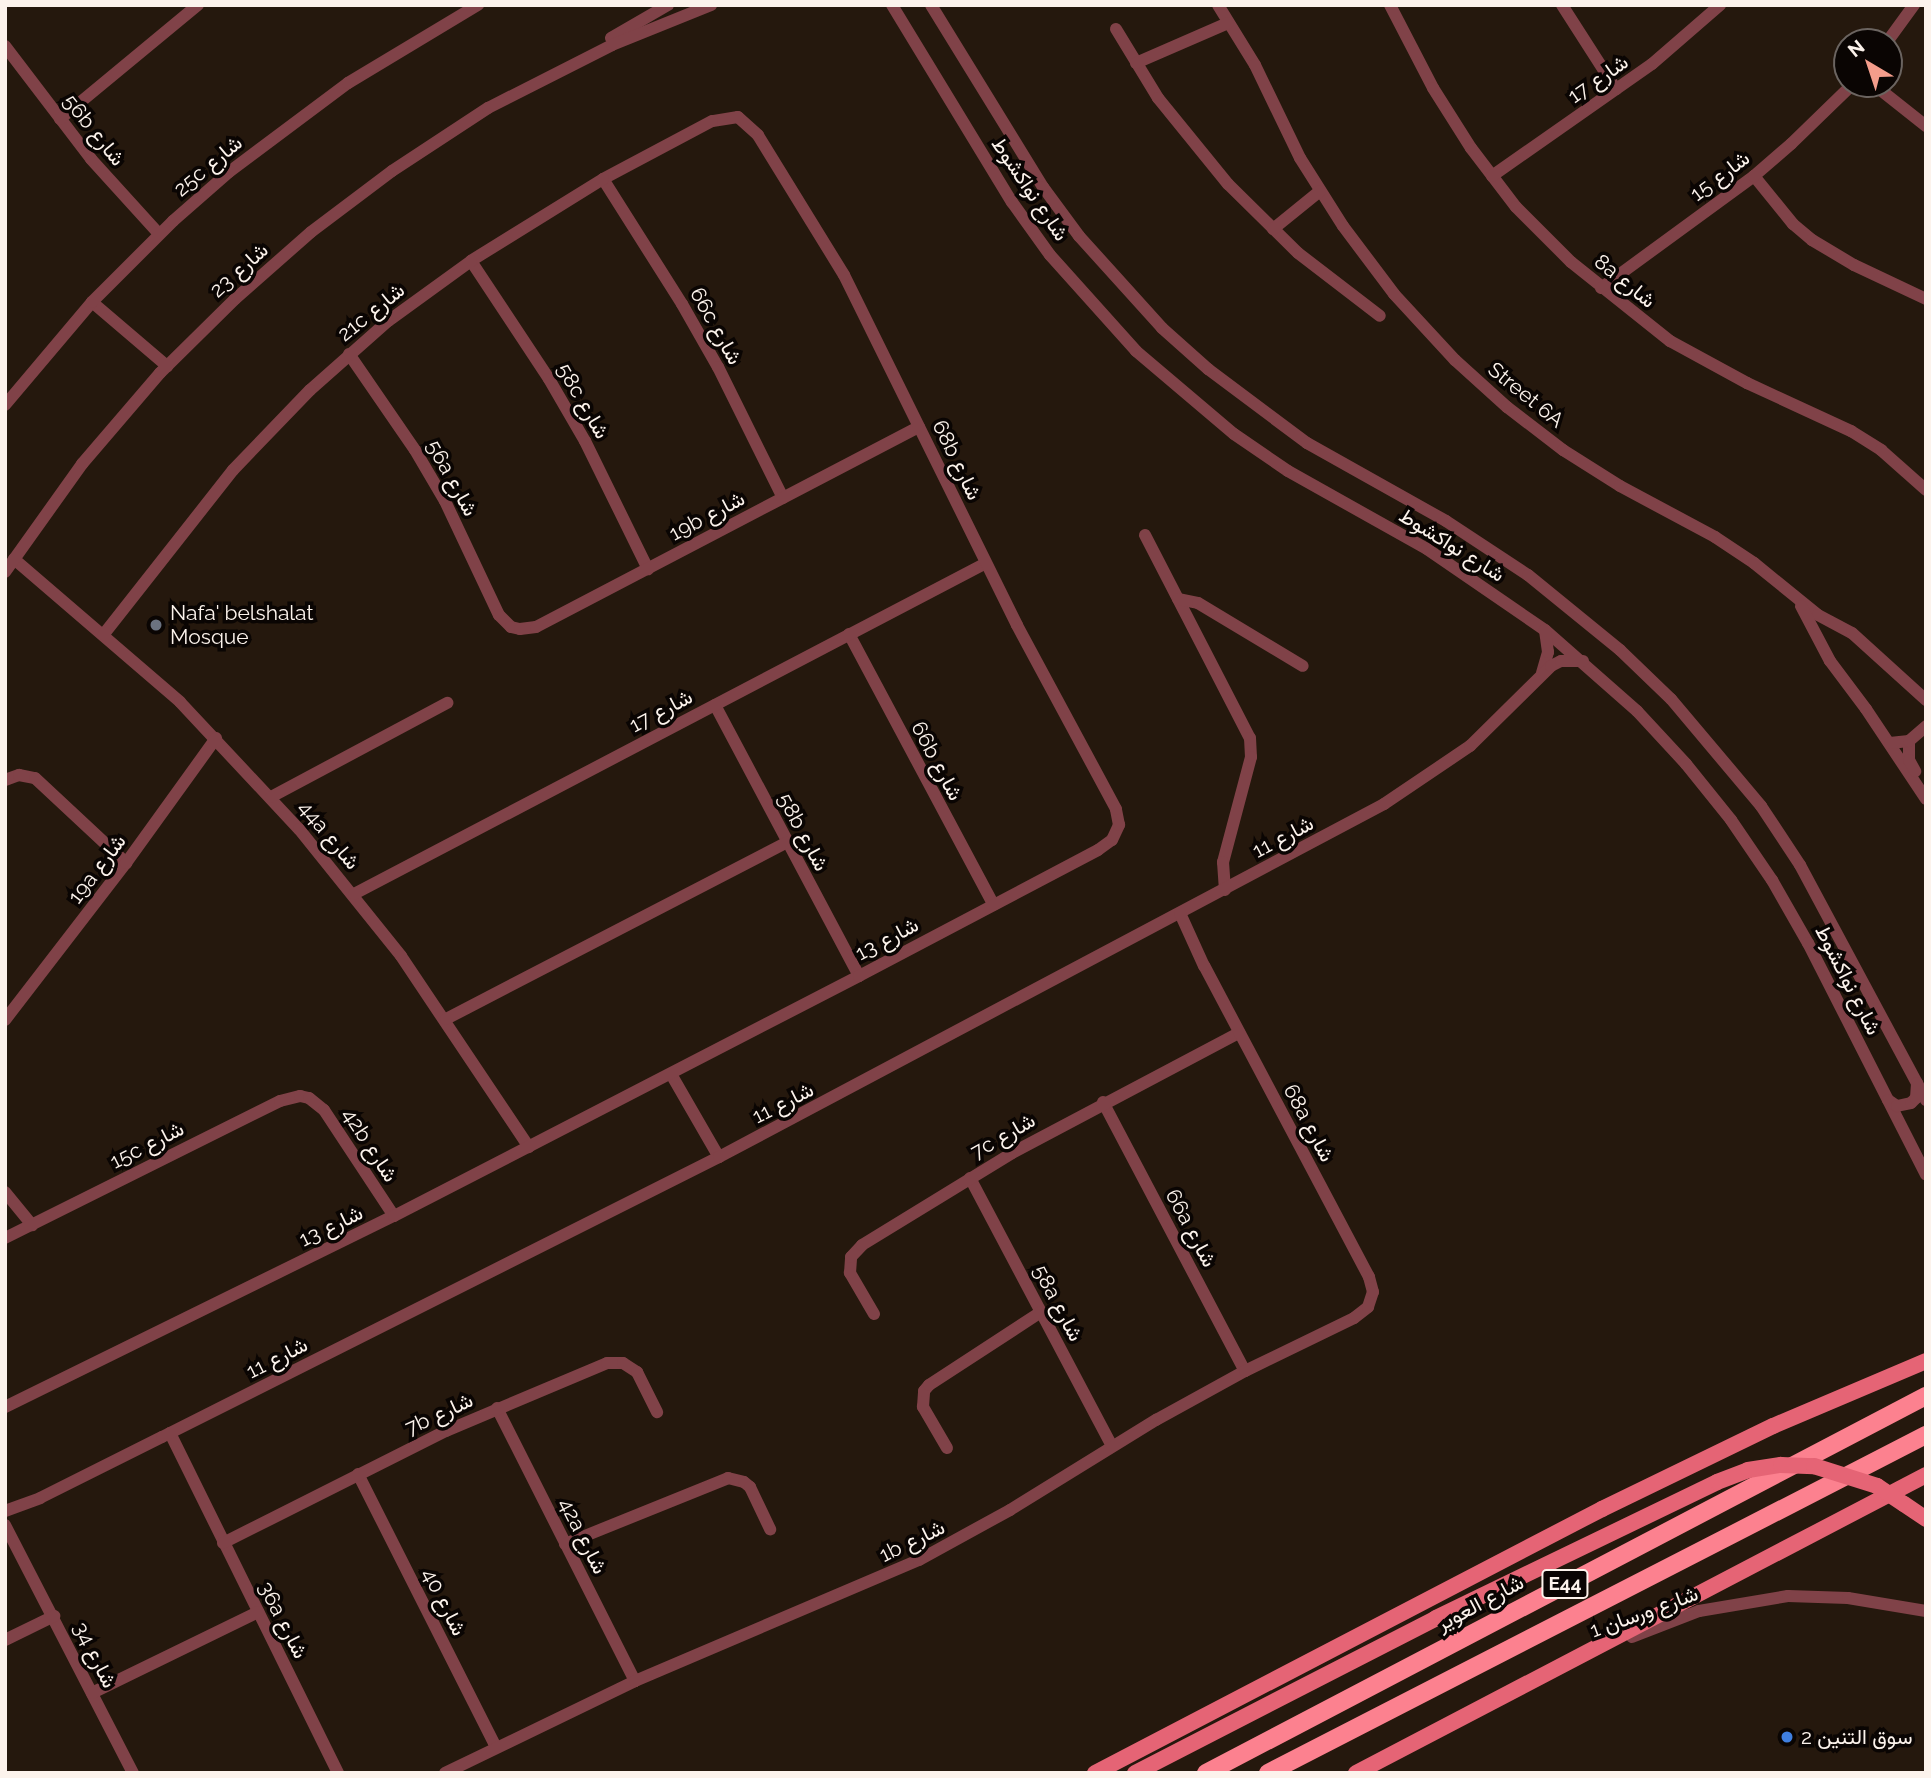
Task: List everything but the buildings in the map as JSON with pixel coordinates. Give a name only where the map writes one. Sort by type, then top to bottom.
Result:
[{"type":"highway","name":"شارع العوير","points":[[1206,1773],[1926,1396]]},
{"type":"highway","name":"E44","points":[[1268,1773],[1926,1435]]},
{"type":"main road","points":[[1095,1773],[1602,1509],[1773,1426],[1926,1358]]},
{"type":"main road","points":[[1135,1773],[1447,1613],[1717,1482],[1748,1470],[1781,1465],[1814,1465],[1877,1486],[1926,1519]]},
{"type":"main road","points":[[1356,1773],[1926,1475]]},
{"type":"street","points":[[60,119],[198,5]]},
{"type":"street","name":"25c شارع","points":[[5,405],[92,302],[159,234],[229,172],[287,126],[368,70],[478,5]]},
{"type":"street","name":"شارع 23","points":[[9,566],[82,464],[164,370],[272,265],[351,201],[449,133],[564,68],[662,23],[711,5]]},
{"type":"street","name":"شارع نواكشوط","points":[[892,5],[1012,202],[1050,255],[1136,351],[1194,402],[1277,463],[1343,504],[1427,549],[1545,630],[1637,710],[1678,755],[1731,820],[1772,880],[1808,943],[1926,1175]]},
{"type":"street","name":"شارع نواكشوط","points":[[932,5],[1043,187],[1111,274],[1162,328],[1217,377],[1307,443],[1446,522],[1528,575],[1620,650],[1671,699],[1746,788],[1800,864],[1926,1100]]},
{"type":"street","name":"Street 6A","points":[[1218,5],[1249,54],[1291,141],[1320,191],[1359,249],[1413,317],[1455,360],[1507,407],[1594,470],[1735,550],[1823,619],[1843,627],[1925,701]]},
{"type":"street","name":"8a شارع","points":[[1390,5],[1451,119],[1492,176],[1543,235],[1601,288],[1644,322],[1708,363],[1851,431],[1881,450],[1926,490]]},
{"type":"street","points":[[1562,5],[1616,89]]},
{"type":"street","name":"شارع 17","points":[[1492,176],[1686,37],[1720,5]]},
{"type":"street","points":[[1897,28],[1914,5]]},
{"type":"street","name":"شارع 23","points":[[564,68],[571,61],[662,7]]},
{"type":"street","points":[[1136,63],[1228,23]]},
{"type":"street","points":[[1116,29],[1136,63],[1190,140],[1273,229],[1325,275],[1380,316]]},
{"type":"street","name":"56b شارع","points":[[5,46],[60,119],[159,234]]},
{"type":"street","name":"شارع 15","points":[[1601,288],[1754,176],[1791,145],[1839,98]]},
{"type":"street","points":[[1891,98],[1926,126]]},
{"type":"street","name":"21c شارع","points":[[104,634],[189,522],[233,470],[271,428],[349,354],[471,261],[603,179],[712,121],[738,117]]},
{"type":"street","name":"68b شارع","points":[[738,117],[753,128],[802,203],[844,275],[986,563],[1116,810],[1119,817],[1117,833]]},
{"type":"street","points":[[1754,176],[1793,224],[1812,240],[1854,265],[1926,299]]},
{"type":"street","name":"66c شارع","points":[[603,179],[663,273],[718,367],[783,498]]},
{"type":"street","points":[[1273,229],[1320,191]]},
{"type":"street","name":"58c شارع","points":[[471,261],[549,379],[585,441],[648,569]]},
{"type":"street","points":[[92,302],[164,370]]},
{"type":"street","name":"56a شارع","points":[[349,354],[415,450],[466,543],[499,615],[511,627]]},
{"type":"street","name":"19b شارع","points":[[511,627],[537,627],[919,427]]},
{"type":"street","points":[[1145,535],[1250,737],[1251,757],[1223,862],[1225,890]]},
{"type":"street","name":"شارع 17","points":[[354,894],[986,563]]},
{"type":"street","name":"44a شارع","points":[[9,566],[50,590],[104,634],[216,738],[271,797],[354,894],[446,1019],[529,1147]]},
{"type":"street","points":[[1789,593],[1806,613],[1821,645],[1926,799]]},
{"type":"street","points":[[1178,599],[1198,603],[1303,666]]},
{"type":"street","points":[[1821,645],[1831,631],[1843,627]]},
{"type":"street","points":[[1542,673],[1548,652],[1545,630]]},
{"type":"street","name":"66b شارع","points":[[849,634],[994,905]]},
{"type":"street","name":"شارع 11","points":[[7,1511],[166,1435],[715,1159],[1225,890],[1384,804],[1442,767],[1495,723],[1542,673],[1561,662],[1583,661]]},
{"type":"street","points":[[271,797],[447,704]]},
{"type":"street","name":"58b شارع","points":[[715,705],[859,976]]},
{"type":"street","points":[[1890,743],[1909,741],[1926,726]]},
{"type":"street","name":"19a شارع","points":[[5,1020],[126,863],[216,738]]},
{"type":"street","points":[[1909,741],[1911,765],[1926,789]]},
{"type":"street","points":[[5,780],[19,775],[35,778],[126,863]]},
{"type":"street","name":"شارع 13","points":[[5,1407],[529,1147],[1098,850],[1117,833]]},
{"type":"street","points":[[446,1019],[786,842]]},
{"type":"street","name":"68a شارع","points":[[1176,916],[1369,1277],[1372,1300]]},
{"type":"street","name":"7c شارع","points":[[874,1314],[850,1273],[849,1265],[856,1251],[970,1178],[1103,1102],[1239,1032]]},
{"type":"street","points":[[670,1074],[715,1159]]},
{"type":"street","points":[[1886,1097],[1897,1106],[1905,1106],[1916,1098],[1917,1083]]},
{"type":"street","name":"15c شارع","points":[[5,1238],[281,1101],[300,1096],[309,1098]]},
{"type":"street","name":"42b شارع","points":[[309,1098],[330,1117],[394,1216]]},
{"type":"street","name":"66a شارع","points":[[1103,1102],[1245,1371]]},
{"type":"street","name":"58a شارع","points":[[970,1178],[1112,1446]]},
{"type":"street","points":[[5,1192],[32,1225]]},
{"type":"street","name":"1b شارع","points":[[445,1773],[635,1681],[919,1560],[1245,1371],[1354,1318],[1372,1300]]},
{"type":"street","points":[[947,1448],[923,1408],[924,1391],[929,1385],[1041,1312]]},
{"type":"street","name":"7b شارع","points":[[223,1543],[358,1474],[497,1408],[615,1362],[631,1366],[637,1372],[657,1412]]},
{"type":"street","name":"42a شارع","points":[[497,1408],[635,1681]]},
{"type":"street","name":"36a شارع","points":[[166,1435],[338,1773]]},
{"type":"street","name":"شارع 40","points":[[358,1474],[496,1747]]},
{"type":"street","points":[[565,1544],[728,1478],[744,1482],[750,1487],[770,1529]]},
{"type":"street","points":[[1904,1504],[1926,1530]]},
{"type":"street","name":"شارع 34","points":[[7,1511],[23,1554]]},
{"type":"street","name":"شارع 34","points":[[5,1525],[23,1554],[133,1773]]},
{"type":"street","name":"شارع ورسان 1","points":[[1583,1654],[1603,1651],[1699,1611],[1758,1599],[1848,1598],[1926,1611]]},
{"type":"street","points":[[92,1693],[258,1612]]},
{"type":"street","points":[[6,1637],[54,1616]]},
{"type":"place","name":"Nafa' belshalat Mosque","points":[[156,625]]},
{"type":"place","name":"سوق التنين 2","points":[[1787,1737]]}]
